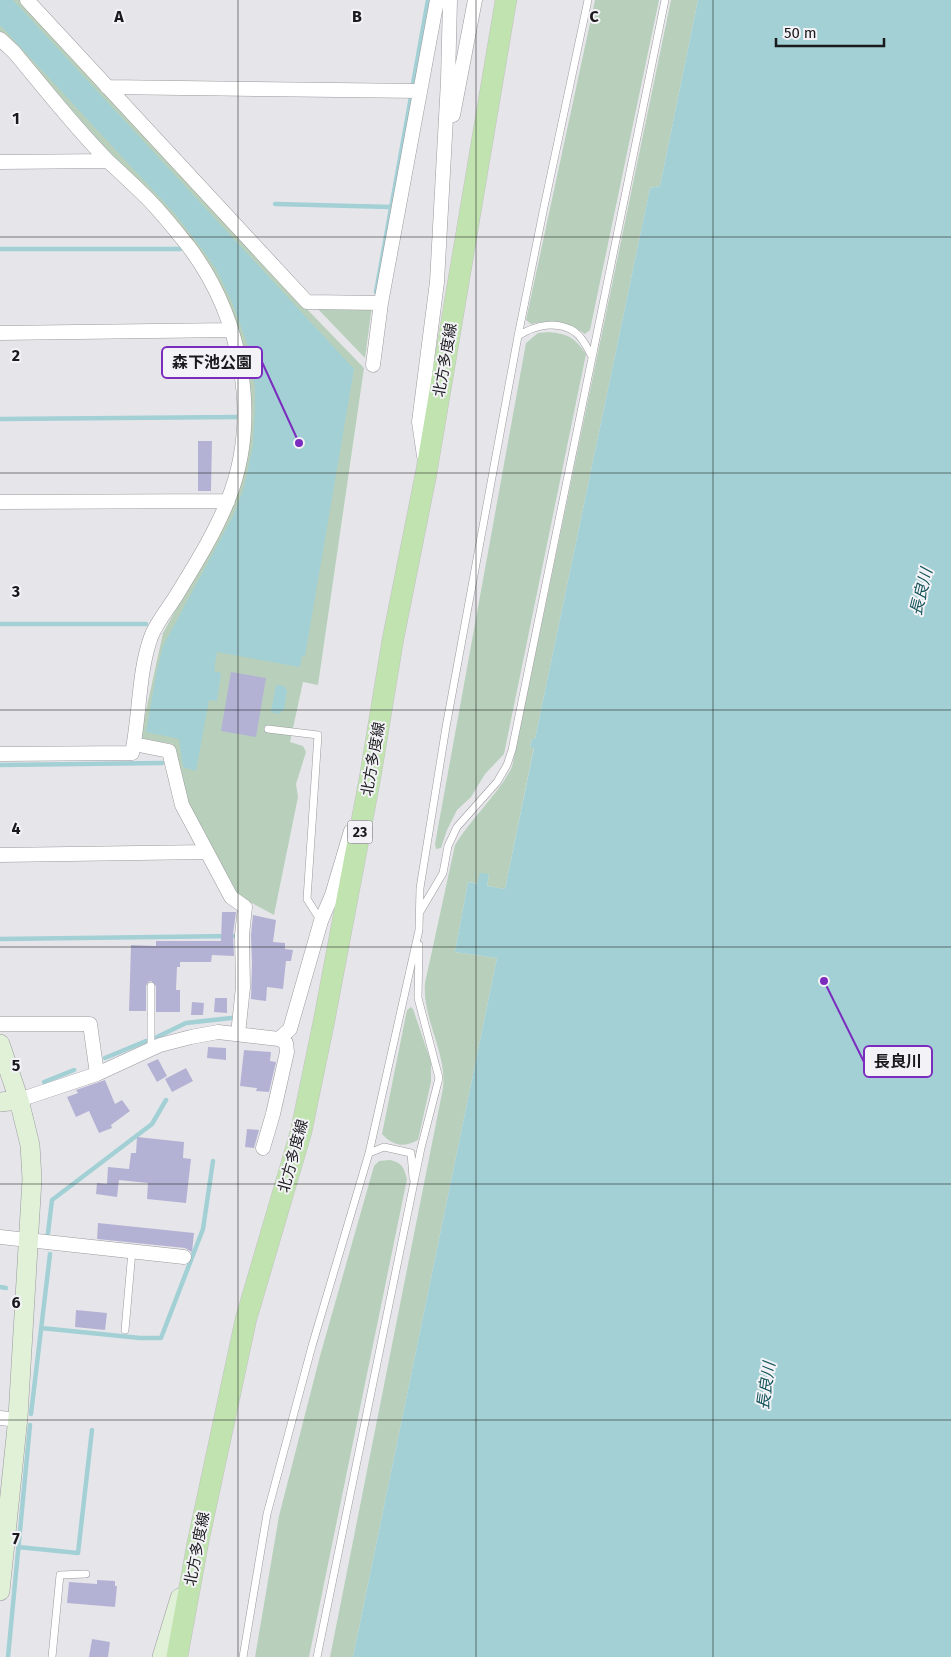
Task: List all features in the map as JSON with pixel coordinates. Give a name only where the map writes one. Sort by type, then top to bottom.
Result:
[{"type":"main road","name":"北方多度線","points":[[177,1657],[198,1542],[246,1318],[301,1132],[370,778],[393,639],[426,474],[506,0]]},
{"type":"street","points":[[27,0],[306,302],[381,303]]},
{"type":"street","points":[[373,365],[381,303],[437,0]]},
{"type":"street","points":[[426,474],[419,422],[436,291],[450,0]]},
{"type":"street","points":[[444,155],[458,93],[475,0]]},
{"type":"street","points":[[0,39],[14,52],[108,161],[149,200],[190,248],[214,287],[231,330],[238,351],[243,390],[240,457],[236,477],[228,501],[196,564],[151,636],[132,753],[0,754]]},
{"type":"street","points":[[107,88],[420,91]]},
{"type":"street","points":[[0,162],[108,161]]},
{"type":"street","points":[[0,333],[231,330]]},
{"type":"street","points":[[0,502],[228,501]]},
{"type":"street","points":[[134,744],[169,751],[182,805],[231,897],[245,907],[242,935],[243,988],[238,1034]]},
{"type":"street","points":[[279,1039],[290,1029],[322,921],[370,778]]},
{"type":"street","points":[[0,855],[207,852]]},
{"type":"street","points":[[0,1024],[90,1024],[97,1074]]},
{"type":"street","points":[[0,1102],[19,1100],[97,1074],[160,1045],[191,1037],[218,1032],[279,1039],[286,1043],[287,1052],[263,1148]]},
{"type":"street","points":[[0,1044],[19,1100],[30,1145],[32,1179],[9,1419],[0,1591]]},
{"type":"street","points":[[0,1237],[184,1257]]},
{"type":"street","points":[[162,1657],[198,1542]]},
{"type":"lane","points":[[317,1657],[413,1188],[439,1078],[418,998],[420,888],[446,727],[518,336],[588,0]]},
{"type":"lane","points":[[420,912],[443,873],[448,846],[457,827],[497,782],[507,765],[512,750],[591,355],[665,0]]},
{"type":"lane","points":[[518,336],[530,328],[559,326],[576,333],[591,355]]},
{"type":"lane","points":[[268,729],[318,735],[307,899],[322,921]]},
{"type":"lane","points":[[243,1657],[267,1514],[312,1346],[369,1153],[420,930]]},
{"type":"lane","points":[[151,986],[151,1050]]},
{"type":"lane","points":[[369,1153],[384,1147],[412,1153],[413,1188]]},
{"type":"lane","points":[[125,1330],[132,1251]]},
{"type":"lane","points":[[52,1657],[60,1575],[86,1574]]},
{"type":"green space","points":[[0,0],[21,0],[303,305],[364,368],[318,685],[303,682],[290,742],[303,746],[306,752],[296,784],[298,797],[274,915],[237,895],[186,804],[173,744],[140,738],[163,633],[211,545],[248,424],[222,291],[114,158],[15,46],[0,33]]},
{"type":"green space","points":[[595,0],[659,0],[590,330],[585,334],[572,326],[559,322],[531,324],[526,320]]},
{"type":"green space","points":[[671,0],[698,0],[660,186],[650,188],[535,739],[532,739],[530,746],[534,747],[505,889],[487,886],[489,874],[478,884],[468,882],[455,952],[497,958],[353,1657],[330,1657],[443,1088],[441,1061],[427,1010],[425,983],[455,845],[506,778],[512,767]]},
{"type":"green space","points":[[315,306],[372,306],[365,358]]},
{"type":"green space","points":[[549,332],[571,338],[586,354],[504,754],[485,774],[471,797],[457,810],[441,848],[436,849],[435,844],[526,343],[538,333]]},
{"type":"green space","points":[[411,1007],[431,1062],[431,1082],[418,1140],[403,1145],[390,1141],[382,1134],[407,1010]]},
{"type":"green space","points":[[390,1160],[402,1166],[407,1179],[309,1657],[255,1657],[279,1516],[320,1356],[374,1166],[379,1161]]},
{"type":"water","points":[[0,0],[13,0],[354,369],[305,656],[302,656],[300,667],[217,652],[214,671],[221,673],[217,701],[209,700],[196,771],[183,767],[179,739],[146,732],[163,646],[235,512],[244,487],[253,445],[255,409],[255,386],[248,346],[232,302],[216,269],[202,249],[175,214],[0,25]]},
{"type":"water","points":[[698,0],[951,0],[951,1657],[353,1657],[497,958],[455,952],[468,882],[477,884],[480,873],[489,874],[487,886],[505,889],[534,748],[530,747],[532,739],[535,739],[650,188],[660,186]]},
{"type":"water","points":[[276,685],[284,686],[287,691],[284,710],[278,714],[271,712]]},
{"type":"building","points":[[198,441],[212,441],[211,491],[198,491]]},
{"type":"building","points":[[231,672],[266,678],[256,737],[221,731]]},
{"type":"building","points":[[222,912],[236,912],[233,934],[234,956],[212,955],[211,962],[180,962],[180,967],[177,967],[176,990],[180,990],[180,1012],[156,1012],[156,986],[151,981],[146,986],[146,1011],[129,1011],[131,945],[156,946],[156,941],[221,941]]},
{"type":"building","points":[[253,915],[276,920],[273,942],[285,943],[285,949],[293,950],[291,961],[286,961],[283,989],[267,987],[266,1001],[251,999],[251,935]]},
{"type":"building","points":[[215,998],[227,998],[227,1013],[214,1012]]},
{"type":"building","points":[[192,1002],[204,1003],[203,1015],[191,1015]]},
{"type":"building","points":[[208,1047],[226,1048],[226,1060],[207,1058]]},
{"type":"building","points":[[244,1050],[271,1052],[270,1061],[276,1062],[269,1092],[256,1091],[257,1088],[240,1086]]},
{"type":"building","points":[[158,1059],[167,1076],[157,1082],[147,1064]]},
{"type":"building","points":[[186,1068],[193,1081],[172,1092],[165,1079]]},
{"type":"building","points":[[105,1080],[115,1104],[122,1100],[130,1111],[111,1125],[112,1128],[99,1133],[89,1111],[76,1117],[67,1097],[78,1093],[76,1090]]},
{"type":"building","points":[[247,1129],[259,1130],[254,1148],[245,1147]]},
{"type":"building","points":[[137,1137],[184,1142],[183,1158],[191,1159],[186,1203],[147,1199],[148,1183],[119,1180],[117,1197],[96,1194],[97,1183],[107,1184],[108,1167],[129,1169],[131,1153],[136,1153]]},
{"type":"building","points":[[98,1223],[194,1233],[192,1252],[185,1248],[97,1239]]},
{"type":"building","points":[[76,1310],[107,1313],[105,1330],[75,1327]]},
{"type":"building","points":[[97,1580],[115,1581],[115,1586],[117,1586],[115,1607],[67,1603],[69,1582],[97,1584]]},
{"type":"building","points":[[92,1639],[110,1642],[108,1657],[89,1657]]},
{"type":"waterway","points":[[413,84],[428,0]]},
{"type":"waterway","points":[[376,292],[411,97]]},
{"type":"waterway","points":[[275,204],[391,207]]},
{"type":"waterway","points":[[0,249],[180,249]]},
{"type":"waterway","points":[[0,419],[238,417]]},
{"type":"waterway","points":[[0,624],[146,624]]},
{"type":"waterway","points":[[0,765],[162,763]]},
{"type":"waterway","points":[[0,939],[236,936]]},
{"type":"waterway","points":[[157,1037],[186,1023],[231,1018]]},
{"type":"waterway","points":[[105,1058],[146,1041]]},
{"type":"waterway","points":[[44,1082],[74,1070]]},
{"type":"waterway","points":[[48,1233],[52,1200],[152,1124],[166,1100]]},
{"type":"waterway","points":[[41,1328],[140,1338],[161,1338],[203,1229],[213,1161]]},
{"type":"waterway","points":[[31,1414],[50,1254]]},
{"type":"waterway","points":[[0,1287],[6,1288]]},
{"type":"waterway","points":[[8,1657],[30,1425]]},
{"type":"waterway","points":[[18,1547],[78,1553],[92,1430]]},
{"type":"place","name":"森下池公園","points":[[299,443]]},
{"type":"place","name":"長良川","points":[[824,981]]}]
